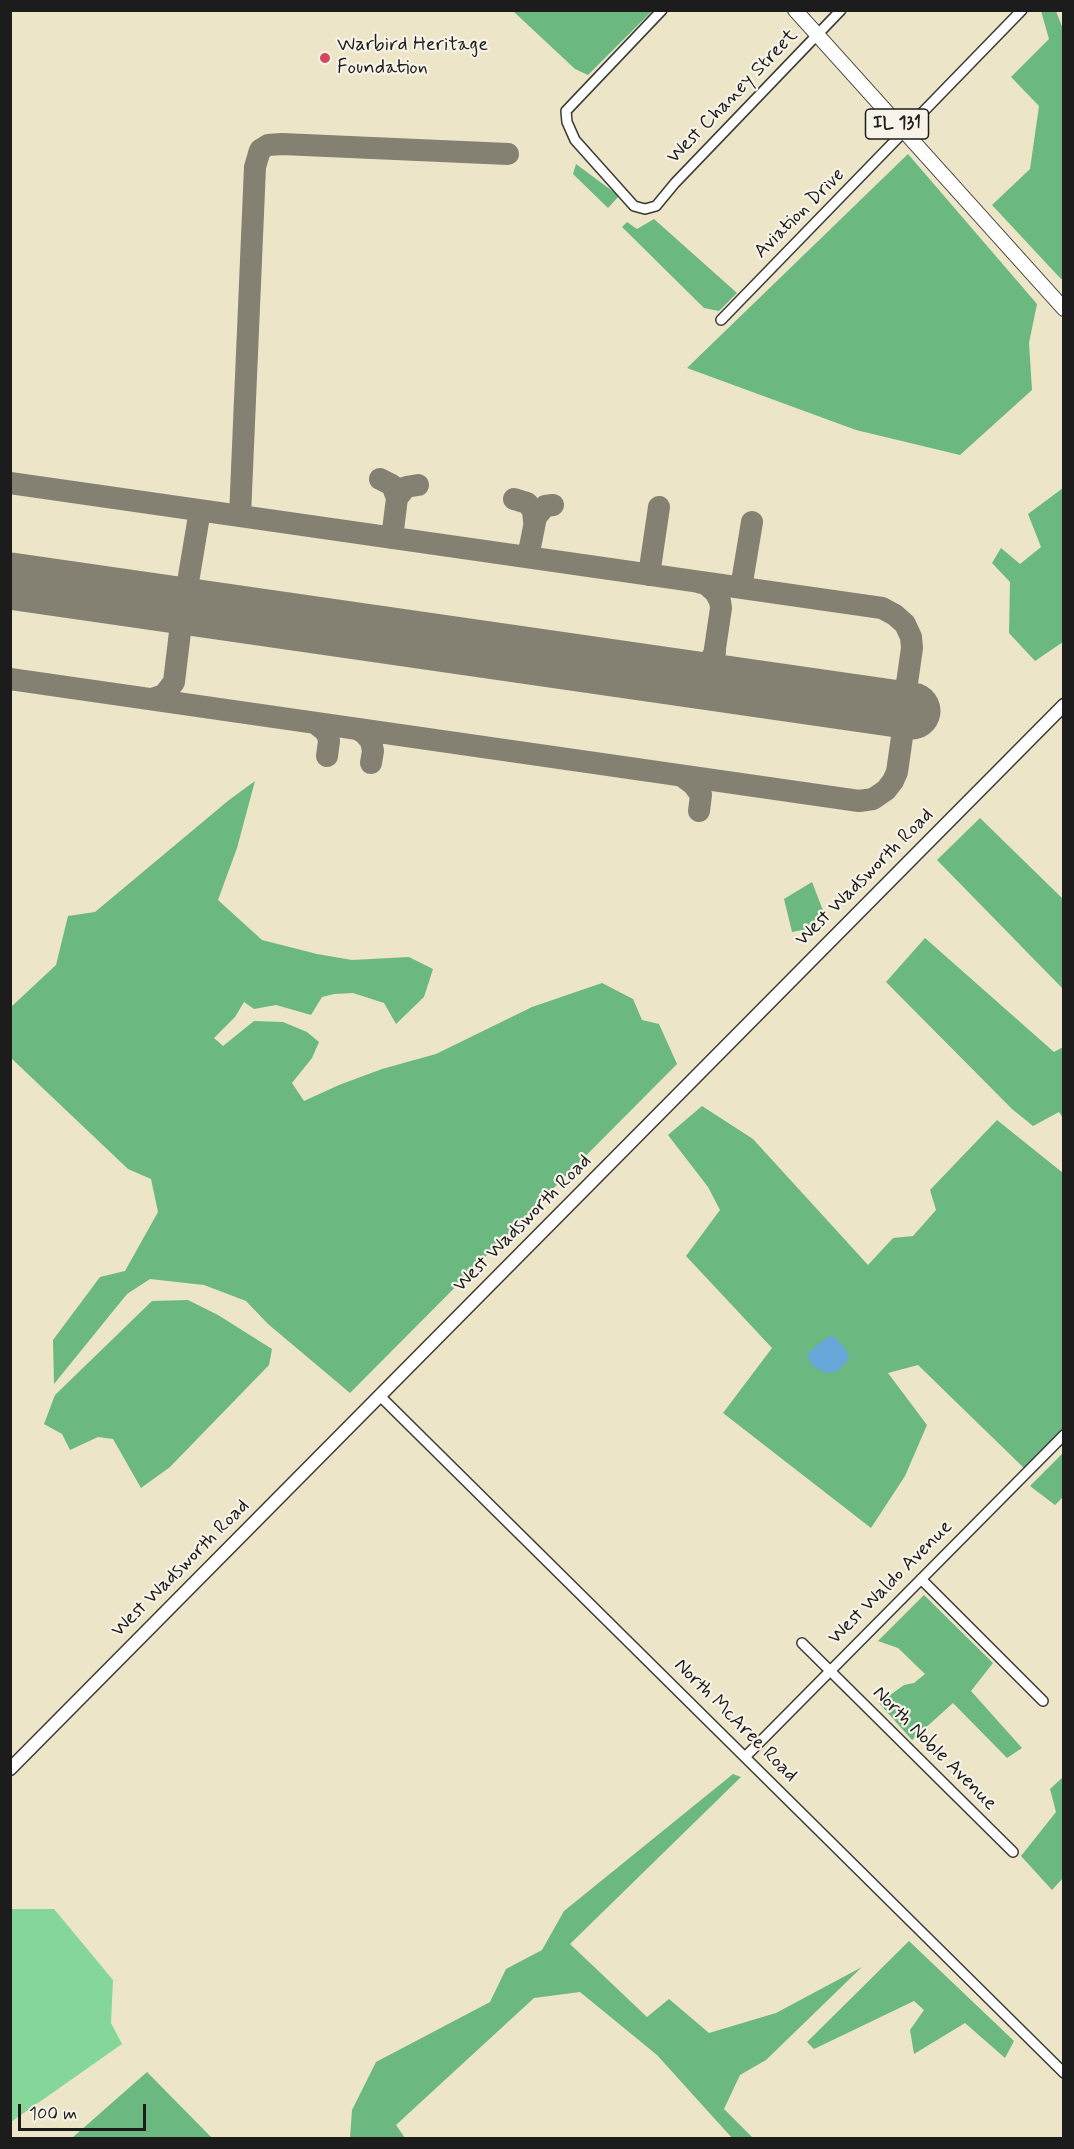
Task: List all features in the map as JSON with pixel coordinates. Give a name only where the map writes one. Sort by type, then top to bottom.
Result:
[{"type":"main road","name":"IL 131","points":[[795,10],[1064,309]]},
{"type":"main road","name":"West Wadsworth Road","points":[[10,1769],[1064,705]]},
{"type":"street","name":"West Chaney Street","points":[[662,10],[566,111],[567,122],[575,140],[634,206],[645,209],[656,206],[675,183],[841,10]]},
{"type":"street","name":"Aviation Drive","points":[[721,320],[1022,10]]},
{"type":"street","name":"North McAree Road","points":[[380,1396],[1064,2073]]},
{"type":"street","name":"West Waldo Avenue","points":[[745,1757],[1064,1435]]},
{"type":"street","points":[[921,1579],[1042,1701]]},
{"type":"street","name":"North Noble Avenue","points":[[802,1643],[1013,1852]]},
{"type":"green space","points":[[513,11],[652,11],[588,75],[575,69]]},
{"type":"green space","points":[[1041,11],[1056,11],[1063,29],[1064,279],[1061,279],[992,205],[1030,169],[1039,106],[1011,77],[1049,39]]},
{"type":"green space","points":[[908,154],[1037,304],[1029,343],[1032,390],[960,455],[856,430],[687,368]]},
{"type":"green space","points":[[576,164],[619,196],[608,208],[573,174]]},
{"type":"green space","points":[[654,219],[737,293],[719,311],[704,308],[622,227],[627,222],[637,229]]},
{"type":"green space","points":[[1063,488],[1063,642],[1035,661],[1009,633],[1010,582],[992,563],[1001,548],[1020,564],[1041,547],[1028,514]]},
{"type":"green space","points":[[255,781],[237,848],[218,900],[262,940],[352,960],[409,957],[433,969],[424,997],[396,1024],[384,1003],[353,993],[322,997],[311,1015],[276,1005],[254,1009],[244,1002],[235,1017],[214,1038],[223,1046],[254,1021],[283,1022],[307,1032],[319,1042],[312,1058],[292,1083],[304,1101],[382,1069],[436,1054],[532,1007],[602,983],[633,999],[642,1020],[659,1024],[677,1064],[350,1393],[268,1324],[246,1301],[204,1285],[150,1279],[127,1294],[54,1384],[53,1340],[100,1277],[125,1271],[158,1212],[151,1179],[128,1169],[11,1058],[11,1007],[56,965],[68,916],[95,912]]},
{"type":"green space","points":[[980,818],[1063,899],[1063,989],[937,860]]},
{"type":"green space","points":[[812,882],[824,913],[813,928],[792,932],[784,899]]},
{"type":"green space","points":[[925,938],[1054,1052],[1063,1047],[1063,1118],[1059,1112],[1033,1126],[1012,1109],[886,982]]},
{"type":"green space","points":[[702,1106],[753,1139],[868,1265],[893,1238],[913,1236],[936,1210],[930,1190],[997,1120],[1063,1173],[1063,1433],[1027,1471],[918,1365],[888,1373],[927,1425],[905,1476],[871,1528],[723,1413],[772,1348],[686,1256],[720,1210],[708,1187],[668,1135]]},
{"type":"green space","points":[[188,1300],[218,1315],[272,1349],[269,1365],[170,1467],[141,1488],[113,1439],[98,1437],[70,1450],[62,1434],[44,1424],[55,1395],[152,1301]]},
{"type":"green space","points":[[1063,1453],[1063,1497],[1055,1505],[1030,1486]]},
{"type":"green space","points":[[924,1595],[993,1663],[971,1691],[1022,1748],[1007,1758],[953,1703],[912,1740],[879,1703],[904,1685],[914,1683],[925,1674],[898,1648],[878,1641]]},
{"type":"green space","points":[[733,1774],[741,1777],[570,1944],[647,2017],[669,1999],[709,2033],[776,2013],[862,1967],[766,2060],[740,2075],[724,2109],[753,2138],[732,2138],[657,2055],[580,1992],[534,1998],[396,2125],[405,2138],[350,2138],[352,2110],[376,2062],[490,2002],[506,1969],[542,1950],[564,1911]]},
{"type":"green space","points":[[1063,1777],[1063,1878],[1052,1890],[1021,1856],[1056,1812],[1050,1789]]},
{"type":"green space","points":[[11,1909],[54,1909],[113,1980],[111,2023],[122,2044],[11,2122]]},
{"type":"green space","points":[[909,1941],[1014,2041],[1005,2058],[965,2023],[914,2054],[910,2030],[924,2010],[914,2001],[814,2049],[807,2042]]},
{"type":"green space","points":[[147,2072],[212,2138],[72,2138]]},
{"type":"water","points":[[832,1335],[845,1348],[849,1359],[838,1371],[825,1373],[812,1365],[807,1354]]},
{"type":"taxiway","points":[[240,516],[255,167],[260,150],[268,145],[282,144],[508,154]]},
{"type":"taxiway","points":[[380,479],[392,485],[397,498]]},
{"type":"taxiway","points":[[10,483],[882,608],[905,624],[911,637],[912,648],[907,683],[901,693],[891,700],[874,705]]},
{"type":"taxiway","points":[[392,538],[397,498],[406,487],[418,485]]},
{"type":"taxiway","points":[[514,499],[527,503],[533,510],[534,521]]},
{"type":"taxiway","points":[[528,557],[536,517],[545,506],[553,505]]},
{"type":"taxiway","points":[[649,575],[659,507]]},
{"type":"taxiway","points":[[184,606],[200,510]]},
{"type":"taxiway","points":[[741,588],[752,522]]},
{"type":"taxiway","points":[[698,582],[706,584],[715,592],[721,608],[710,682]]},
{"type":"taxiway","points":[[152,699],[164,695],[174,682],[180,632],[179,623],[174,614],[155,602]]},
{"type":"taxiway","points":[[180,632],[185,621],[192,615],[213,610]]},
{"type":"taxiway","points":[[687,678],[707,666],[715,652]]},
{"type":"taxiway","points":[[10,679],[859,801],[873,799],[886,790],[897,772],[902,737],[900,725],[888,710],[874,705]]},
{"type":"taxiway","points":[[315,723],[328,736],[327,756]]},
{"type":"taxiway","points":[[357,729],[371,741],[373,751],[371,763]]},
{"type":"taxiway","points":[[682,776],[693,784],[701,795],[699,811]]},
{"type":"runway","points":[[10,581],[912,711]]},
{"type":"place","name":"Warbird Heritage Foundation","points":[[325,58]]}]
